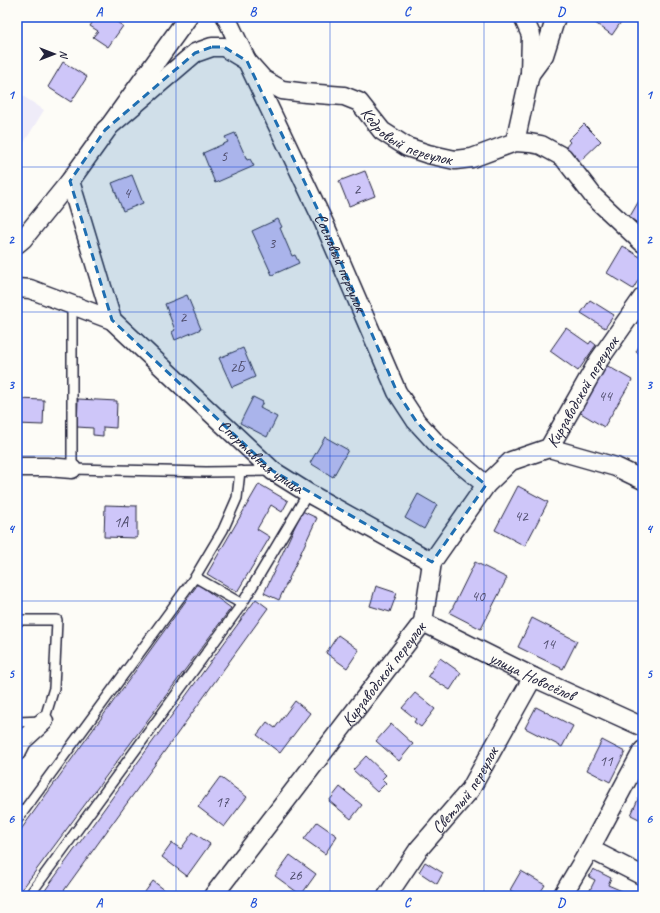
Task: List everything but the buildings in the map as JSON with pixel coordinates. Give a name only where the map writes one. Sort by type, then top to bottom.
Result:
[{"type":"street","points":[[17,244],[23,239],[70,181],[188,17]]},
{"type":"street","name":"Сосновый переулок","points":[[226,17],[324,223],[397,392],[416,421],[438,445],[486,484]]},
{"type":"street","points":[[515,142],[530,74],[531,34],[523,17]]},
{"type":"street","points":[[530,74],[544,55],[556,17]]},
{"type":"street","name":"Кедровый переулок","points":[[106,130],[195,53],[212,47],[224,47],[247,61],[263,79],[282,90],[344,96],[359,102],[382,131],[407,147],[428,154],[455,160],[472,158],[515,142],[541,145],[563,157],[594,197],[643,243]]},
{"type":"street","points":[[70,181],[112,320]]},
{"type":"street","name":"Спортивная улица","points":[[17,288],[30,290],[72,304],[112,320],[273,471],[308,493],[432,562]]},
{"type":"street","name":"Кирзаводской переулок","points":[[213,896],[423,622],[432,562],[486,484],[511,461],[549,448],[599,360],[643,297]]},
{"type":"street","points":[[549,448],[616,467],[643,480]]},
{"type":"street","points":[[17,467],[72,469]]},
{"type":"street","name":"улица Новосёлов","points":[[423,622],[534,677],[643,727]]},
{"type":"street","name":"Светлый переулок","points":[[388,896],[418,850],[470,790],[534,677]]},
{"type":"street","points":[[17,751],[22,741],[44,721]]},
{"type":"street","points":[[562,896],[590,849],[643,750]]},
{"type":"street","points":[[590,849],[643,876]]},
{"type":"lane","points":[[72,304],[72,469],[206,472],[240,470],[273,471]]},
{"type":"lane","points":[[17,820],[195,577],[223,530],[237,498],[240,470]]},
{"type":"lane","points":[[29,896],[242,604],[308,493]]},
{"type":"lane","points":[[195,577],[242,604]]},
{"type":"lane","points":[[17,620],[57,620],[54,688],[44,721],[17,722]]},
{"type":"highlighted area","points":[[212,47],[224,47],[247,61],[324,223],[397,392],[416,421],[438,445],[486,485],[432,562],[273,471],[112,320],[70,181],[105,130],[195,53]]},
{"type":"shaded area","points":[[17,92],[44,110],[17,154]]}]
